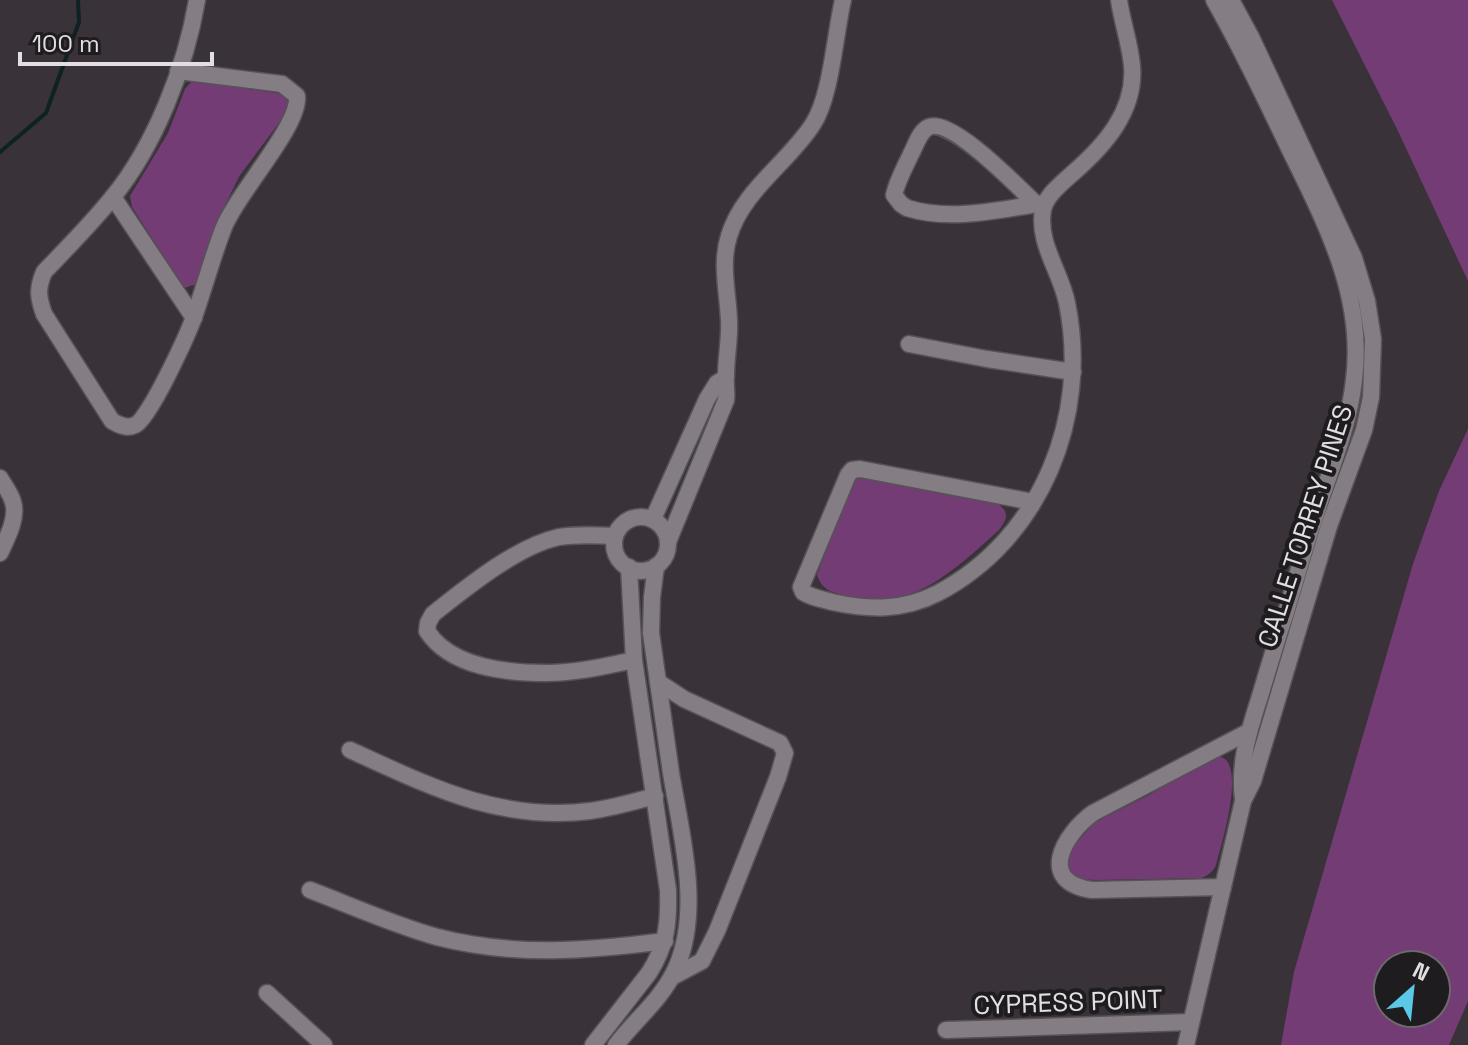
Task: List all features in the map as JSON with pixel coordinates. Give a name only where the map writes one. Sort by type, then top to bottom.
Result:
[{"type":"street","points":[[178,71],[282,84],[297,96],[298,103],[289,124],[236,201],[224,226],[194,318],[161,388],[144,418],[137,425],[128,427],[112,421],[44,314],[39,284],[44,272],[113,197],[163,115],[197,0]]},
{"type":"street","points":[[668,542],[660,525],[653,519],[634,517],[619,527],[614,545],[621,562],[638,570],[656,566],[667,551],[722,411],[727,389],[729,321],[724,255],[728,238],[748,199],[804,137],[821,109],[843,0]]},
{"type":"street","points":[[1033,502],[852,470],[801,587],[803,592],[813,597],[862,608],[889,608],[925,599],[983,562],[1009,536],[1033,502],[1062,441],[1068,420],[1073,372],[1067,301],[1044,235],[1040,204],[962,139],[933,126],[920,137],[894,195],[907,208],[959,215],[1040,204],[1108,139],[1127,101],[1132,62],[1119,0]]},
{"type":"street","name":"CALLE TORREY PINES","points":[[1214,0],[1254,74],[1337,253],[1349,293],[1356,354],[1355,378],[1342,438],[1248,732],[1241,770],[1243,801]]},
{"type":"street","name":"CALLE TORREY PINES","points":[[1186,1045],[1243,801],[1253,781],[1329,526],[1364,430],[1371,397],[1373,339],[1367,301],[1354,258],[1231,0]]},
{"type":"street","points":[[113,197],[194,318]]},
{"type":"street","points":[[909,344],[1073,372]]},
{"type":"street","points":[[653,519],[707,399],[717,383],[725,378]]},
{"type":"street","points":[[0,478],[12,524],[0,553]]},
{"type":"street","points":[[615,536],[556,538],[520,552],[433,614],[427,631],[441,648],[453,655],[469,662],[503,669],[547,673],[634,660]]},
{"type":"street","points":[[616,1045],[672,977],[687,927],[687,881],[651,616],[656,566]]},
{"type":"street","points":[[593,1045],[649,973],[665,941],[668,925],[668,890],[634,660],[629,567]]},
{"type":"street","points":[[658,682],[684,699],[780,743],[785,753],[717,931],[702,961],[672,977]]},
{"type":"street","points":[[1223,887],[1079,888],[1064,876],[1059,867],[1060,856],[1072,833],[1093,813],[1248,732]]},
{"type":"street","points":[[350,750],[454,796],[521,811],[554,813],[613,808],[655,796]]},
{"type":"street","points":[[310,890],[423,932],[471,944],[506,949],[581,951],[665,941]]},
{"type":"street","points":[[267,993],[324,1045]]},
{"type":"street","name":"CYPRESS POINT","points":[[946,1030],[1191,1022]]},
{"type":"shaded area","points":[[1332,0],[1468,0],[1468,281],[1398,131]]},
{"type":"shaded area","points":[[192,81],[283,94],[291,107],[240,175],[217,221],[197,284],[184,288],[132,207],[130,196],[168,133],[185,89]]},
{"type":"shaded area","points":[[1468,429],[1468,1001],[1449,1045],[1281,1045],[1294,972],[1413,564],[1439,491]]},
{"type":"shaded area","points":[[865,477],[994,502],[1003,508],[1006,518],[999,530],[982,545],[930,585],[890,599],[868,600],[845,596],[825,587],[817,575],[848,490],[853,480]]},
{"type":"shaded area","points":[[1215,756],[1227,761],[1232,782],[1226,827],[1216,865],[1210,873],[1202,878],[1096,880],[1082,879],[1070,873],[1067,861],[1070,850],[1094,823]]},
{"type":"waterway","points":[[0,152],[46,113],[79,22],[78,0]]}]
